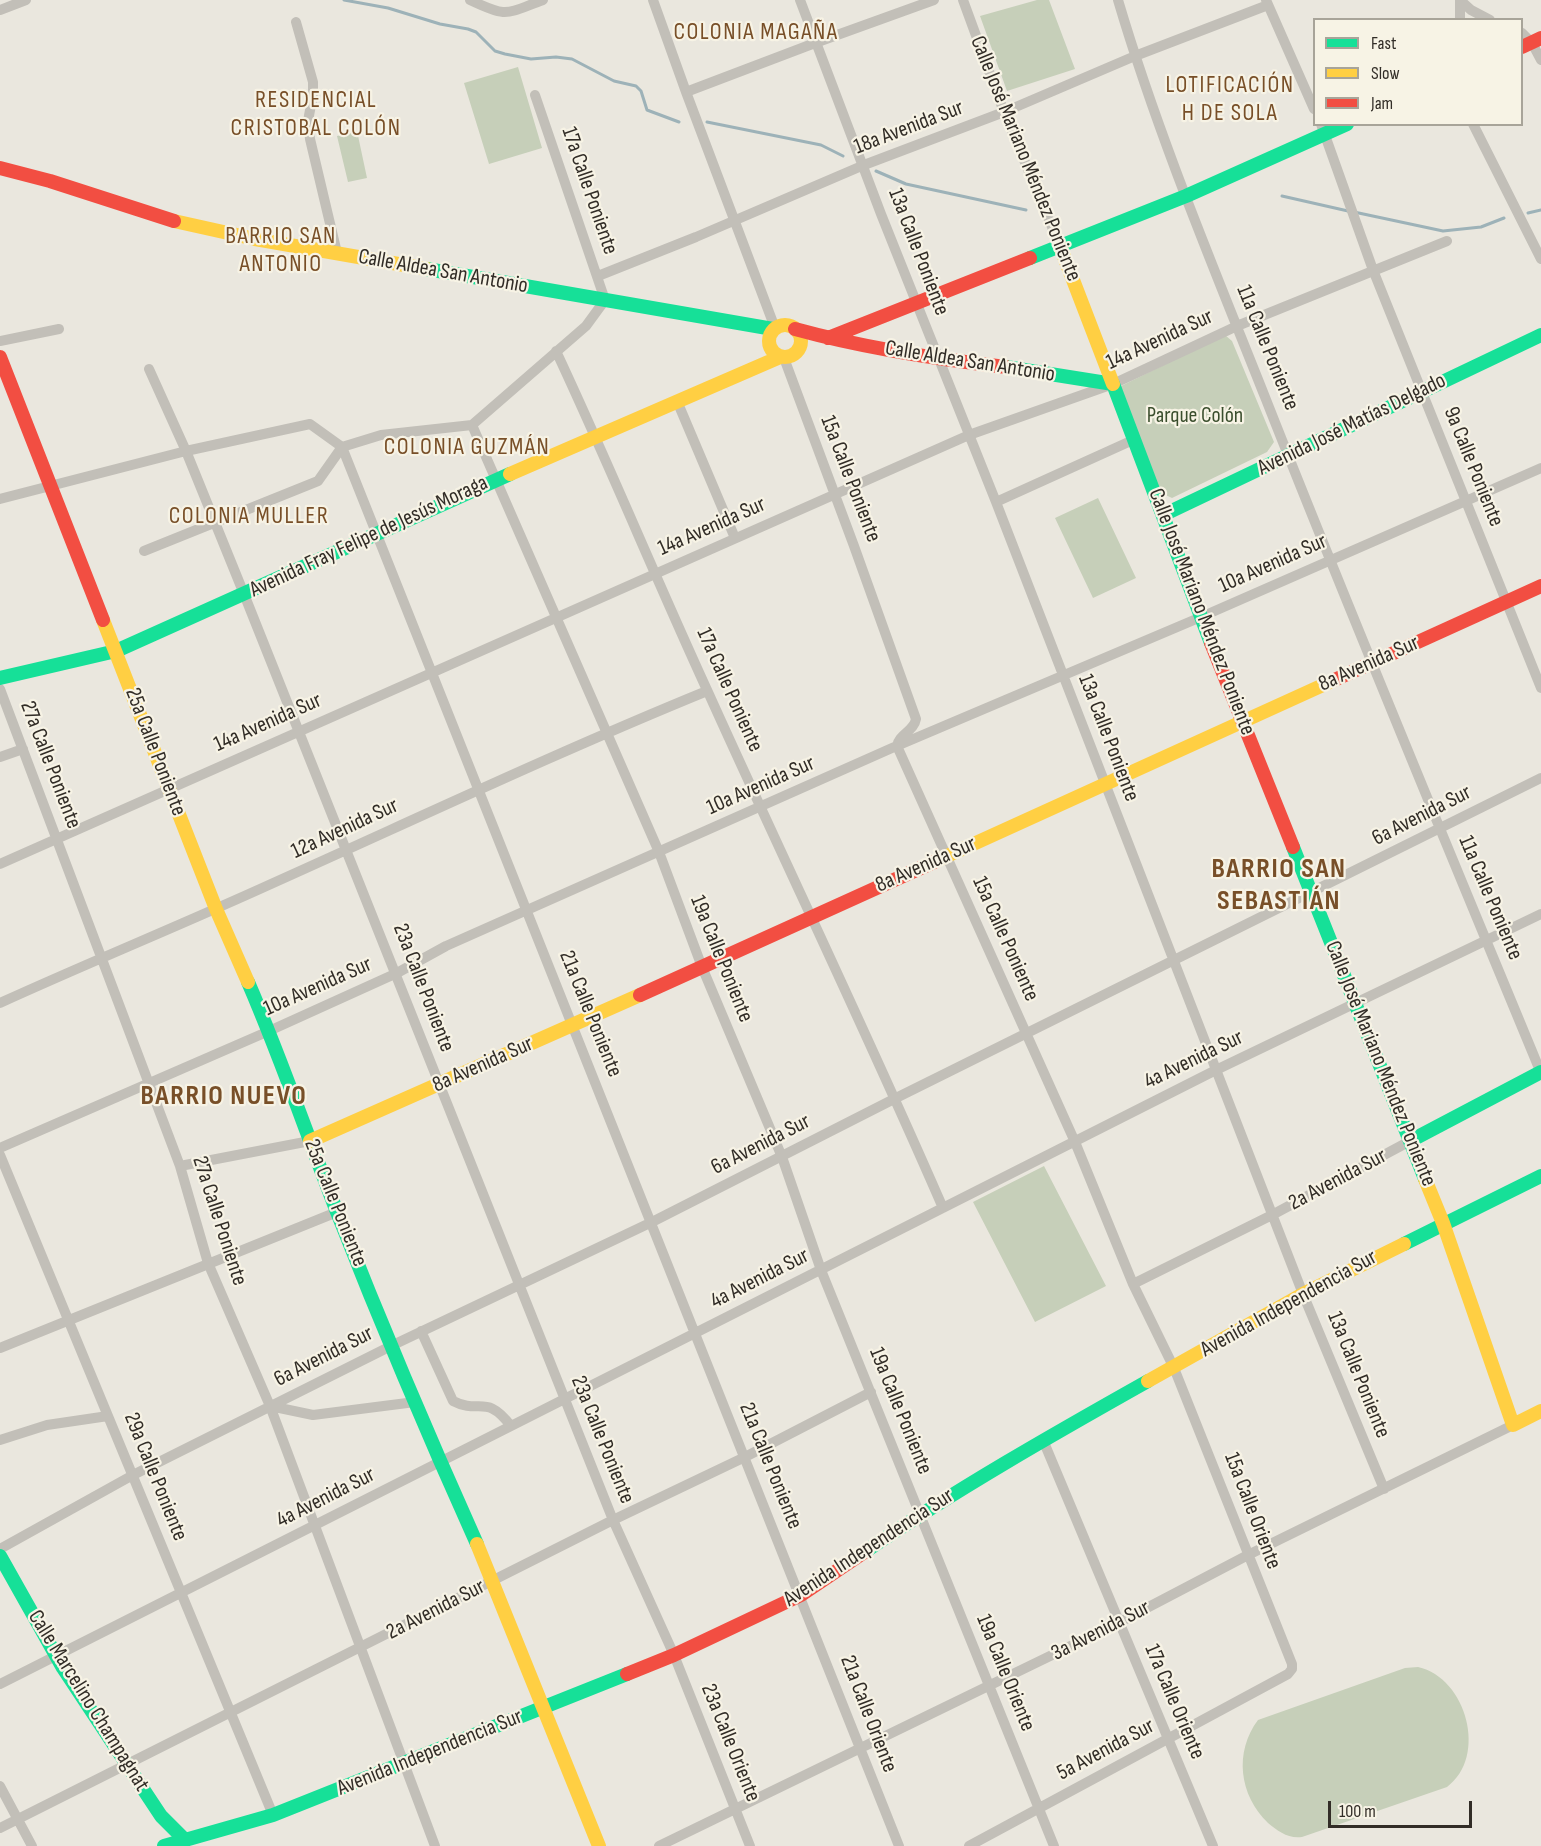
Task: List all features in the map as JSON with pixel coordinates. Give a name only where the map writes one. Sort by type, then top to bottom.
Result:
[{"type":"street","points":[[0,10],[26,0]]},
{"type":"street","points":[[470,0],[499,13],[508,13],[543,0]]},
{"type":"street","name":"15a Calle Poniente","points":[[653,0],[735,220],[774,346],[834,495],[916,719],[914,726],[898,740],[897,746],[1075,1142],[1133,1284],[1174,1368]]},
{"type":"street","name":"13a Calle Poniente","points":[[800,0],[1272,1215],[1384,1490]]},
{"type":"street","points":[[686,92],[934,0]]},
{"type":"street","name":"Calle José Mariano Méndez Poniente","points":[[963,0],[1004,112],[1060,246],[1201,618],[1443,1223],[1513,1425]]},
{"type":"street","name":"11a Calle Poniente","points":[[1118,0],[1135,56],[1186,196],[1237,326],[1371,663],[1541,1072]]},
{"type":"street","points":[[1460,0],[1460,18]]},
{"type":"street","points":[[1460,0],[1470,10],[1486,18]]},
{"type":"street","points":[[1267,2],[1313,107]]},
{"type":"street","name":"18a Avenida Sur","points":[[598,276],[864,165],[1004,112],[1267,2]]},
{"type":"street","points":[[296,22],[313,82],[308,121],[310,139],[337,253]]},
{"type":"street","points":[[1529,40],[1541,60]]},
{"type":"street","name":"17a Calle Poniente","points":[[535,96],[605,300]]},
{"type":"street","points":[[1474,126],[1541,259]]},
{"type":"street","points":[[797,352],[916,302],[1186,196],[1324,129]]},
{"type":"street","name":"9a Calle Poniente","points":[[1324,129],[1372,270],[1541,688]]},
{"type":"street","name":"Calle Aldea San Antonio","points":[[0,168],[50,181],[172,220],[255,239],[750,326],[774,346],[785,325],[828,338],[939,359],[1022,369],[1113,384]]},
{"type":"street","name":"14a Avenida Sur","points":[[0,864],[969,435],[1113,384],[1237,326],[1447,241]]},
{"type":"street","points":[[144,551],[318,481],[342,447],[381,435],[472,425],[586,326],[605,300]]},
{"type":"street","points":[[0,341],[59,329]]},
{"type":"street","points":[[795,329],[801,338],[797,352]]},
{"type":"street","name":"Avenida José Matías Delgado","points":[[1163,515],[1541,335]]},
{"type":"street","name":"Avenida Fray Felipe de Jesús Moraga","points":[[0,678],[116,651],[677,401],[774,346],[797,352]]},
{"type":"street","name":"17a Calle Poniente","points":[[556,351],[597,438],[707,691],[896,1098],[943,1208]]},
{"type":"street","name":"25a Calle Poniente","points":[[0,357],[216,909],[269,1031],[337,1212],[440,1462],[493,1581],[599,1846]]},
{"type":"street","name":"23a Calle Poniente","points":[[149,369],[215,522],[614,1520],[674,1655]]},
{"type":"street","points":[[677,401],[735,538]]},
{"type":"street","points":[[0,499],[186,451],[310,424],[342,447]]},
{"type":"street","name":"19a Calle Poniente","points":[[472,425],[659,852],[702,967],[782,1157],[821,1270],[920,1514]]},
{"type":"street","points":[[996,502],[1133,440]]},
{"type":"street","name":"21a Calle Poniente","points":[[342,447],[801,1595]]},
{"type":"street","name":"10a Avenida Sur","points":[[0,1148],[269,1031],[397,973],[446,946],[897,746],[1201,618],[1541,468]]},
{"type":"street","name":"8a Avenida Sur","points":[[310,1141],[702,967],[1541,586]]},
{"type":"street","name":"27a Calle Poniente","points":[[0,689],[180,1166],[208,1263],[270,1406],[435,1846]]},
{"type":"street","name":"12a Avenida Sur","points":[[0,1003],[216,909],[606,732],[707,691]]},
{"type":"street","points":[[0,757],[23,749]]},
{"type":"street","name":"6a Avenida Sur","points":[[0,1549],[133,1475],[270,1406],[421,1331],[652,1222],[896,1098],[1541,778]]},
{"type":"street","name":"4a Avenida Sur","points":[[0,1684],[1216,1070],[1541,914]]},
{"type":"street","name":"2a Avenida Sur","points":[[1133,1284],[1272,1215],[1541,1072]]},
{"type":"street","points":[[180,1166],[310,1141]]},
{"type":"street","name":"29a Calle Poniente","points":[[0,1155],[273,1815]]},
{"type":"street","name":"Avenida Independencia Sur","points":[[164,1846],[190,1843],[273,1815],[405,1764],[674,1655],[801,1595],[920,1514],[1043,1440],[1303,1294],[1541,1176]]},
{"type":"street","points":[[0,1348],[337,1212]]},
{"type":"street","points":[[421,1331],[453,1401],[458,1404],[495,1408],[511,1426]]},
{"type":"street","name":"15a Calle Oriente","points":[[1174,1368],[1292,1664],[1292,1669]]},
{"type":"street","name":"2a Avenida Sur","points":[[0,1828],[871,1392]]},
{"type":"street","points":[[270,1406],[313,1415],[415,1402]]},
{"type":"street","name":"3a Avenida Sur","points":[[658,1846],[1120,1622],[1248,1555],[1541,1411]]},
{"type":"street","points":[[0,1440],[47,1425],[108,1416]]},
{"type":"street","name":"17a Calle Oriente","points":[[1043,1440],[1214,1846]]},
{"type":"street","name":"19a Calle Oriente","points":[[920,1514],[1054,1846]]},
{"type":"street","name":"Calle Marcelino Champagnat","points":[[0,1556],[56,1656],[161,1816],[190,1843]]},
{"type":"street","name":"21a Calle Oriente","points":[[801,1595],[899,1846]]},
{"type":"street","name":"23a Calle Oriente","points":[[674,1655],[750,1846]]},
{"type":"street","name":"5a Avenida Sur","points":[[969,1846],[1288,1674],[1292,1669]]},
{"type":"street","points":[[0,1786],[32,1846]]},
{"type":"green space","points":[[1037,0],[1049,0],[1075,69],[1007,91],[980,16]]},
{"type":"green space","points":[[518,67],[542,148],[489,164],[464,83]]},
{"type":"green space","points":[[357,131],[367,178],[348,182],[337,136]]},
{"type":"green space","name":"Parque Colón","points":[[1225,335],[1232,341],[1274,442],[1267,452],[1172,498],[1157,491],[1117,388]]},
{"type":"green space","points":[[1098,498],[1136,578],[1093,598],[1055,518]]},
{"type":"green space","points":[[1044,1166],[1106,1286],[1035,1322],[973,1202]]},
{"type":"green space","points":[[1418,1667],[1435,1674],[1449,1686],[1460,1702],[1469,1739],[1467,1757],[1460,1774],[1447,1787],[1302,1837],[1288,1836],[1268,1823],[1251,1800],[1243,1773],[1245,1746],[1258,1720],[1405,1668]]},
{"type":"waterway","points":[[344,0],[388,8],[440,24],[468,29],[476,32],[495,51],[505,54],[531,59],[556,57],[572,59],[614,81],[636,86],[641,91],[647,110],[679,122]]},
{"type":"waterway","points":[[707,122],[821,145],[843,156]]},
{"type":"waterway","points":[[876,171],[906,184],[1026,210]]},
{"type":"waterway","points":[[1282,196],[1348,211]]},
{"type":"waterway","points":[[1528,213],[1541,210]]},
{"type":"waterway","points":[[1354,212],[1443,231],[1481,227],[1504,218]]},
{"type":"traffic: fast","points":[[1030,258],[1186,196],[1343,126]]},
{"type":"traffic: fast","points":[[427,269],[773,329]]},
{"type":"traffic: fast","points":[[1163,515],[1541,335]]},
{"type":"traffic: fast","points":[[1006,367],[1113,384],[1211,643]]},
{"type":"traffic: fast","points":[[0,678],[116,651],[510,474]]},
{"type":"traffic: fast","points":[[1293,847],[1425,1179]]},
{"type":"traffic: fast","points":[[248,982],[371,1296],[477,1544]]},
{"type":"traffic: fast","points":[[1410,1141],[1541,1072]]},
{"type":"traffic: fast","points":[[1404,1244],[1541,1176]]},
{"type":"traffic: fast","points":[[866,1551],[970,1484],[1148,1381]]},
{"type":"traffic: fast","points":[[0,1556],[63,1668],[161,1816],[184,1839]]},
{"type":"traffic: fast","points":[[164,1846],[273,1815],[627,1674]]},
{"type":"traffic: slow","points":[[174,221],[255,239],[427,269]]},
{"type":"traffic: slow","points":[[1060,246],[1113,384]]},
{"type":"traffic: slow","points":[[785,325],[796,330],[801,341],[796,352],[785,357],[774,352],[769,341],[774,330],[785,325]]},
{"type":"traffic: slow","points":[[510,474],[780,357]]},
{"type":"traffic: slow","points":[[103,620],[216,909],[248,982]]},
{"type":"traffic: slow","points":[[936,861],[1332,681]]},
{"type":"traffic: slow","points":[[310,1141],[640,995]]},
{"type":"traffic: slow","points":[[1425,1179],[1443,1223],[1513,1425],[1541,1411]]},
{"type":"traffic: slow","points":[[1148,1381],[1303,1294],[1404,1244]]},
{"type":"traffic: slow","points":[[477,1544],[599,1846]]},
{"type":"traffic: jam","points":[[1523,47],[1541,38]]},
{"type":"traffic: jam","points":[[0,168],[50,181],[174,221]]},
{"type":"traffic: jam","points":[[828,338],[1030,258]]},
{"type":"traffic: jam","points":[[795,329],[900,352],[1006,367]]},
{"type":"traffic: jam","points":[[0,357],[103,620]]},
{"type":"traffic: jam","points":[[1332,681],[1541,586]]},
{"type":"traffic: jam","points":[[1211,643],[1293,847]]},
{"type":"traffic: jam","points":[[640,995],[936,861]]},
{"type":"traffic: jam","points":[[627,1674],[674,1655],[801,1595],[866,1551]]},
{"type":"district","name":"COLONIA MAGAÑA","points":[[756,33]]},
{"type":"district","name":"LOTIFICACIÓN H DE SOLA","points":[[1230,100]]},
{"type":"district","name":"RESIDENCIAL CRISTOBAL COLÓN","points":[[316,115]]},
{"type":"district","name":"BARRIO SAN ANTONIO","points":[[281,251]]},
{"type":"district","name":"COLONIA GUZMÁN","points":[[467,448]]},
{"type":"district","name":"COLONIA MULLER","points":[[249,517]]},
{"type":"district","name":"BARRIO SAN SEBASTIÁN","points":[[1279,886]]},
{"type":"district","name":"BARRIO NUEVO","points":[[224,1097]]}]
